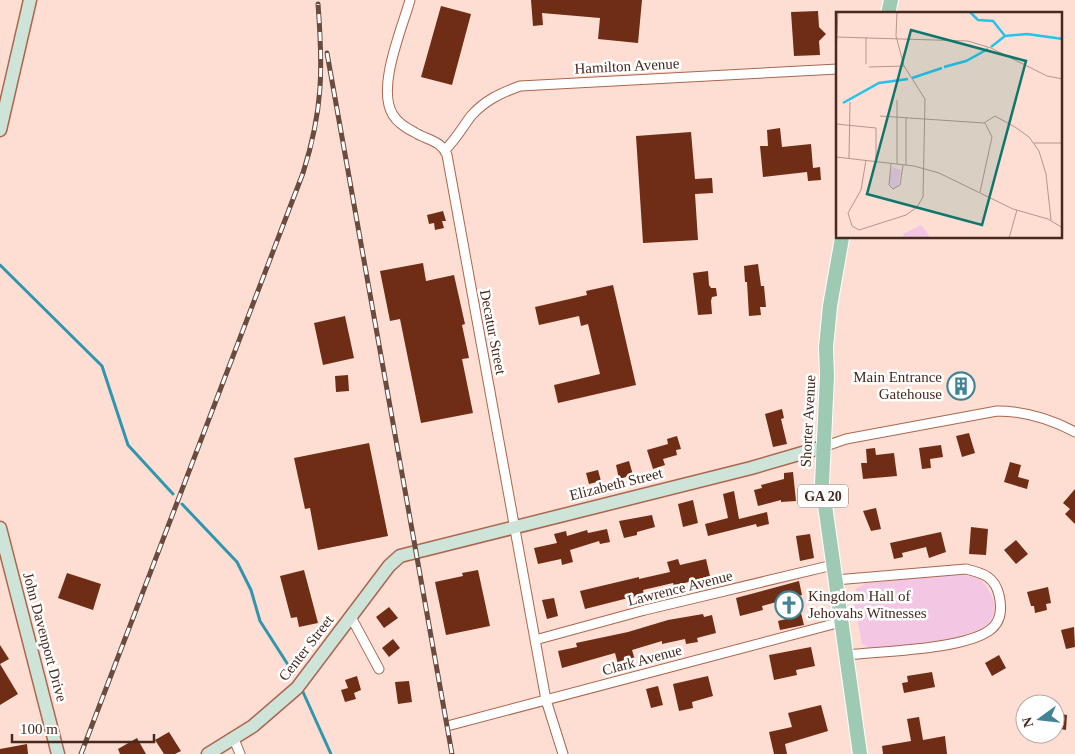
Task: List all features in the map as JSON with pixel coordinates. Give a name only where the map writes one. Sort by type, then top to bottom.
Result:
[{"type":"main road","name":"Shorter Avenue","points":[[842,239],[834,282],[826,347],[827,376],[822,484],[860,754]]},
{"type":"street","points":[[0,130],[30,0]]},
{"type":"street","points":[[410,0],[389,74],[387,98],[393,115],[399,123],[416,134],[442,145],[445,150]]},
{"type":"street","name":"Hamilton Avenue","points":[[445,150],[458,138],[470,117],[483,104],[496,95],[520,86],[836,69]]},
{"type":"street","name":"Decatur Street","points":[[445,150],[546,700],[563,754]]},
{"type":"street","points":[[823,447],[846,439],[997,411],[1016,411],[1031,414],[1075,432]]},
{"type":"street","name":"Elizabeth Street","points":[[416,552],[751,468],[823,447]]},
{"type":"street","name":"John Davenport Drive","points":[[0,528],[58,754]]},
{"type":"street","name":"Center Street","points":[[208,754],[234,740],[297,688],[395,559],[416,552]]},
{"type":"street","name":"Lawrence Avenue","points":[[535,640],[646,610],[833,565]]},
{"type":"street","points":[[835,580],[966,569],[982,572],[990,578],[997,588],[1001,602],[1001,612],[997,622],[980,635],[947,644],[846,655]]},
{"type":"street","points":[[351,616],[379,669]]},
{"type":"street","name":"Clark Avenue","points":[[451,725],[841,622]]},
{"type":"street","points":[[234,740],[240,754]]},
{"type":"shaded area","points":[[951,575],[974,577],[982,581],[986,586],[990,592],[994,610],[988,624],[973,633],[952,640],[869,648],[862,644],[854,602],[856,589],[866,583]]},
{"type":"building","points":[[531,0],[642,0],[638,43],[598,39],[600,18],[542,13],[543,25],[533,26]]},
{"type":"building","points":[[441,6],[471,14],[452,85],[421,77]]},
{"type":"building","points":[[818,11],[819,27],[826,34],[819,41],[820,55],[794,56],[791,12]]},
{"type":"building","points":[[780,128],[782,147],[811,144],[813,168],[820,167],[821,180],[808,181],[807,172],[763,177],[760,146],[768,146],[767,130]]},
{"type":"building","points":[[691,132],[695,179],[712,178],[713,193],[695,194],[698,240],[643,243],[636,136]]},
{"type":"building","points":[[443,211],[446,221],[442,221],[444,228],[435,230],[434,223],[429,224],[427,215]]},
{"type":"building","points":[[423,263],[426,281],[454,275],[465,324],[462,325],[469,358],[462,359],[473,413],[421,423],[400,319],[390,321],[380,271]]},
{"type":"building","points":[[758,264],[761,286],[764,286],[766,307],[760,307],[761,315],[749,316],[744,266]]},
{"type":"building","points":[[708,271],[709,285],[711,288],[716,288],[717,296],[712,297],[712,314],[698,315],[693,273]]},
{"type":"building","points":[[613,285],[636,385],[558,403],[554,385],[600,374],[588,324],[581,326],[579,316],[539,325],[535,307],[587,295],[586,291]]},
{"type":"building","points":[[345,316],[354,358],[323,365],[314,323]]},
{"type":"building","points":[[348,375],[349,391],[336,392],[335,376]]},
{"type":"building","points":[[782,409],[784,418],[781,419],[787,444],[773,447],[765,414]]},
{"type":"building","points":[[969,433],[975,453],[962,457],[956,436]]},
{"type":"building","points":[[677,436],[681,449],[676,450],[677,455],[663,459],[665,465],[653,469],[647,450],[668,444],[667,439]]},
{"type":"building","points":[[369,443],[388,536],[318,550],[310,508],[305,509],[294,458]]},
{"type":"building","points":[[941,445],[943,457],[930,459],[931,468],[922,469],[919,448]]},
{"type":"building","points":[[875,448],[876,455],[894,453],[897,476],[863,479],[861,463],[867,463],[866,449]]},
{"type":"building","points":[[629,461],[633,475],[619,479],[616,465]]},
{"type":"building","points":[[1010,462],[1021,465],[1018,477],[1029,480],[1027,489],[1004,482]]},
{"type":"building","points":[[598,470],[601,481],[589,484],[586,473]]},
{"type":"building","points":[[793,472],[796,501],[781,502],[781,500],[758,506],[754,490],[762,488],[761,485],[784,479],[784,473]]},
{"type":"building","points":[[1075,489],[1075,524],[1065,514],[1070,509],[1063,503]]},
{"type":"building","points":[[734,491],[739,519],[767,512],[769,524],[757,527],[756,524],[708,536],[705,524],[728,518],[723,494]]},
{"type":"building","points":[[693,500],[698,523],[683,527],[678,504]]},
{"type":"building","points":[[876,508],[881,529],[871,531],[863,511]]},
{"type":"building","points":[[652,515],[655,527],[637,532],[637,535],[624,538],[619,521]]},
{"type":"building","points":[[971,527],[988,529],[986,555],[969,554]]},
{"type":"building","points":[[607,529],[610,542],[600,544],[599,541],[570,550],[573,562],[562,565],[561,559],[538,564],[534,548],[557,543],[554,534],[566,531],[567,536],[587,530],[588,533]]},
{"type":"building","points":[[941,532],[946,552],[929,558],[926,547],[902,553],[903,557],[894,559],[890,543]]},
{"type":"building","points":[[810,534],[814,558],[800,561],[796,536]]},
{"type":"building","points":[[1016,540],[1028,554],[1016,564],[1004,550]]},
{"type":"building","points":[[678,559],[680,565],[706,559],[710,576],[674,586],[673,583],[643,590],[644,594],[585,609],[580,591],[639,577],[639,579],[670,572],[667,562]]},
{"type":"building","points":[[304,570],[318,623],[299,627],[297,617],[291,618],[280,576]]},
{"type":"building","points":[[478,570],[490,626],[446,635],[435,582],[463,576],[462,573]]},
{"type":"building","points":[[67,573],[101,584],[93,610],[58,598]]},
{"type":"building","points":[[799,581],[802,595],[762,606],[763,610],[740,616],[736,598]]},
{"type":"building","points":[[1048,587],[1051,603],[1046,604],[1047,610],[1035,613],[1034,606],[1031,606],[1027,592]]},
{"type":"building","points":[[554,598],[558,616],[547,619],[542,600]]},
{"type":"building","points":[[389,607],[398,618],[384,628],[376,617]]},
{"type":"building","points":[[801,613],[804,625],[780,630],[778,621],[786,619],[785,616]]},
{"type":"building","points":[[703,614],[704,617],[712,615],[716,633],[697,638],[698,642],[686,644],[685,639],[662,644],[662,641],[632,650],[635,660],[618,664],[615,653],[562,668],[558,651],[577,647],[576,643],[628,632],[668,620]]},
{"type":"building","points":[[1074,627],[1075,647],[1066,649],[1061,630]]},
{"type":"building","points":[[393,639],[400,648],[389,657],[382,648]]},
{"type":"building","points":[[0,645],[9,659],[0,664]]},
{"type":"building","points":[[811,647],[815,666],[796,670],[797,675],[774,680],[769,655]]},
{"type":"building","points":[[999,655],[1006,668],[992,676],[985,663]]},
{"type":"building","points":[[0,664],[18,694],[0,705]]},
{"type":"building","points":[[932,672],[935,687],[904,693],[902,683],[908,682],[907,676]]},
{"type":"building","points":[[357,676],[361,690],[354,693],[356,699],[345,702],[341,690],[348,688],[345,680]]},
{"type":"building","points":[[708,676],[713,696],[692,702],[693,708],[679,711],[673,684]]},
{"type":"building","points":[[409,681],[412,702],[398,704],[395,682]]},
{"type":"building","points":[[658,686],[663,705],[651,708],[646,689]]},
{"type":"building","points":[[821,705],[828,731],[785,744],[787,754],[774,754],[769,732],[792,727],[788,713]]},
{"type":"building","points":[[1065,715],[1067,715],[1065,730]]},
{"type":"building","points":[[919,717],[923,740],[945,736],[947,754],[883,754],[882,746],[911,741],[907,719]]},
{"type":"building","points":[[169,732],[181,751],[175,754],[164,754],[155,740]]},
{"type":"building","points":[[137,738],[146,754],[120,754],[118,749]]},
{"type":"building","points":[[27,744],[28,754],[0,754],[0,749]]},
{"type":"waterway","points":[[0,265],[102,366],[128,445],[173,494]]},
{"type":"waterway","points":[[182,504],[237,562],[251,590],[260,621],[292,671]]},
{"type":"waterway","points":[[303,692],[331,754]]},
{"type":"railway","points":[[81,754],[303,173],[310,150],[320,89],[321,49],[318,4]]},
{"type":"railway","points":[[327,53],[452,754]]},
{"type":"place","name":"Main Entrance Gatehouse","points":[[961,386]]},
{"type":"place","name":"Kingdom Hall of Jehovahs Witnesses","points":[[789,605]]}]
